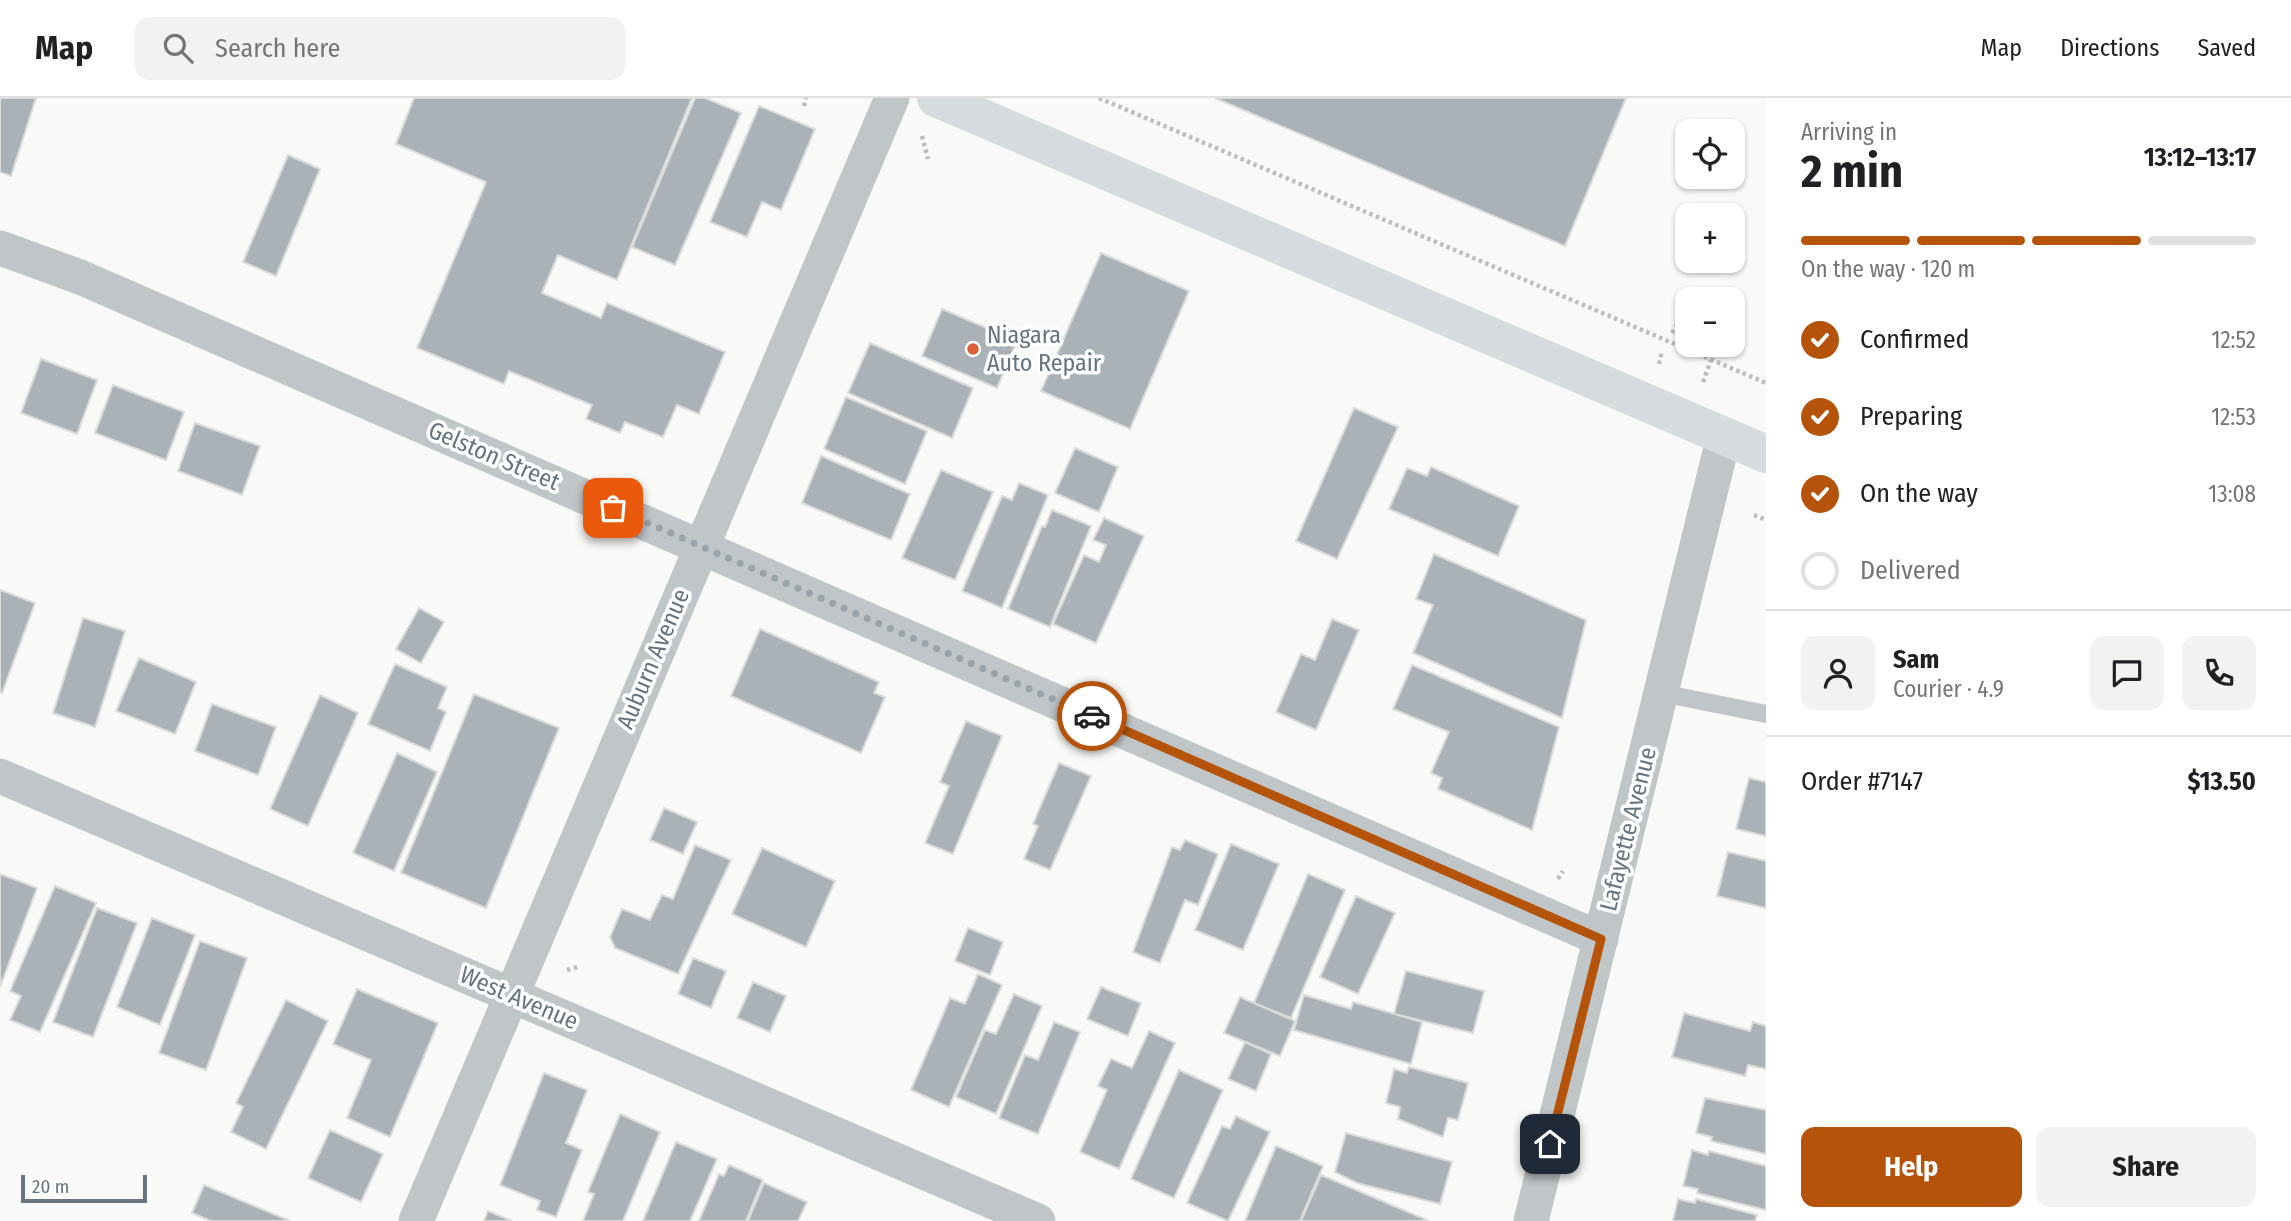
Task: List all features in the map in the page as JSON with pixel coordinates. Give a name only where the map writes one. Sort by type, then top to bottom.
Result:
[{"type":"main road","points":[[936,98],[1766,454]]},
{"type":"street","name":"Auburn Avenue","points":[[416,1221],[892,98]]},
{"type":"street","name":"Gelston Street","points":[[0,248],[80,277],[1601,939]]},
{"type":"street","name":"Lafayette Avenue","points":[[1531,1221],[1724,436]]},
{"type":"street","name":"West Avenue","points":[[0,776],[1038,1221]]},
{"type":"lane","points":[[1661,692],[1766,714]]},
{"type":"path","points":[[803,106],[806,98]]},
{"type":"path","points":[[1099,98],[1766,383]]},
{"type":"path","points":[[921,136],[928,159]]},
{"type":"path","points":[[1672,332],[1675,327]]},
{"type":"path","points":[[1658,368],[1662,351]]},
{"type":"path","points":[[1754,515],[1766,520]]},
{"type":"path","points":[[567,970],[579,967]]},
{"type":"building","points":[[0,98],[36,98],[11,176],[0,172]]},
{"type":"building","points":[[414,98],[692,98],[617,280],[558,255],[542,293],[601,318],[607,303],[725,352],[699,414],[677,405],[663,437],[625,422],[620,433],[586,419],[592,405],[509,371],[504,384],[417,348],[486,182],[396,144]]},
{"type":"building","points":[[695,98],[705,98],[741,113],[675,265],[632,247]]},
{"type":"building","points":[[1215,98],[1626,98],[1565,246]]},
{"type":"building","points":[[759,106],[815,129],[781,210],[762,202],[747,237],[710,222]]},
{"type":"building","points":[[288,155],[320,169],[276,276],[243,262]]},
{"type":"building","points":[[1101,253],[1189,291],[1130,429],[1041,391]]},
{"type":"building","points":[[942,309],[1017,341],[997,388],[922,356]]},
{"type":"building","points":[[870,343],[973,388],[952,438],[848,393]]},
{"type":"building","points":[[41,359],[97,380],[77,434],[21,413]]},
{"type":"building","points":[[113,385],[184,412],[166,460],[95,433]]},
{"type":"building","points":[[846,397],[927,431],[905,484],[824,449]]},
{"type":"building","points":[[1354,408],[1398,427],[1337,559],[1296,541]]},
{"type":"building","points":[[195,423],[260,446],[242,495],[178,471]]},
{"type":"building","points":[[1075,448],[1118,467],[1099,512],[1055,493]]},
{"type":"building","points":[[821,456],[910,494],[891,540],[802,503]]},
{"type":"building","points":[[1431,467],[1519,506],[1498,556],[1389,509],[1407,468],[1427,476]]},
{"type":"building","points":[[941,470],[993,492],[955,580],[902,558]]},
{"type":"building","points":[[1019,483],[1048,495],[1002,608],[962,591],[1002,496],[1012,500]]},
{"type":"building","points":[[1052,510],[1091,526],[1050,627],[1008,609],[1042,526],[1045,527]]},
{"type":"building","points":[[1104,518],[1144,536],[1096,643],[1053,624],[1084,555],[1099,562],[1106,545],[1093,540]]},
{"type":"building","points":[[1434,554],[1586,620],[1562,718],[1413,653],[1433,605],[1416,599]]},
{"type":"building","points":[[0,590],[35,603],[2,693],[0,692]]},
{"type":"building","points":[[419,608],[444,622],[421,663],[396,649]]},
{"type":"building","points":[[83,618],[125,631],[95,727],[53,713]]},
{"type":"building","points":[[1332,619],[1359,630],[1316,730],[1276,712],[1301,654],[1315,660]]},
{"type":"building","points":[[760,629],[879,682],[874,693],[885,697],[861,753],[731,696]]},
{"type":"building","points":[[139,658],[196,682],[175,734],[116,711]]},
{"type":"building","points":[[395,664],[447,687],[438,708],[446,712],[430,751],[368,724]]},
{"type":"building","points":[[1412,665],[1559,727],[1532,830],[1438,789],[1442,778],[1431,773],[1449,732],[1393,709]]},
{"type":"building","points":[[474,694],[559,728],[486,908],[401,873]]},
{"type":"building","points":[[320,695],[358,713],[308,826],[270,809]]},
{"type":"building","points":[[212,704],[276,727],[258,775],[195,751]]},
{"type":"building","points":[[966,721],[1002,736],[953,854],[925,843],[949,786],[940,782]]},
{"type":"building","points":[[397,753],[437,772],[394,871],[353,853]]},
{"type":"building","points":[[1059,763],[1091,776],[1050,870],[1024,859],[1038,826],[1033,824]]},
{"type":"building","points":[[1749,778],[1766,782],[1766,836],[1736,829]]},
{"type":"building","points":[[664,808],[697,822],[683,854],[650,840]]},
{"type":"building","points":[[1185,840],[1218,854],[1198,905],[1185,900],[1160,963],[1133,952],[1172,847],[1180,850]]},
{"type":"building","points":[[1231,844],[1279,864],[1243,950],[1195,930]]},
{"type":"building","points":[[695,845],[731,860],[678,974],[615,948],[610,937],[622,909],[650,920],[662,895],[673,899]]},
{"type":"building","points":[[762,848],[835,881],[806,947],[732,914]]},
{"type":"building","points":[[1728,852],[1766,861],[1766,908],[1717,896]]},
{"type":"building","points":[[0,874],[37,888],[0,987]]},
{"type":"building","points":[[1308,874],[1345,890],[1291,1018],[1254,1003]]},
{"type":"building","points":[[55,886],[96,903],[40,1032],[10,1020],[21,996],[10,991]]},
{"type":"building","points":[[1356,896],[1395,913],[1358,994],[1320,977]]},
{"type":"building","points":[[97,908],[137,923],[93,1037],[53,1022]]},
{"type":"building","points":[[152,918],[195,935],[160,1025],[117,1007]]},
{"type":"building","points":[[968,928],[1003,942],[990,975],[955,961]]},
{"type":"building","points":[[200,941],[247,958],[206,1070],[159,1053]]},
{"type":"building","points":[[693,958],[726,971],[711,1008],[678,994]]},
{"type":"building","points":[[1406,971],[1484,991],[1473,1033],[1394,1014]]},
{"type":"building","points":[[978,974],[1002,985],[949,1107],[911,1090],[950,998],[965,1004]]},
{"type":"building","points":[[753,982],[786,996],[770,1032],[737,1018]]},
{"type":"building","points":[[1101,987],[1141,1003],[1128,1036],[1087,1019]]},
{"type":"building","points":[[357,989],[438,1023],[390,1137],[347,1118],[371,1060],[333,1044]]},
{"type":"building","points":[[1014,994],[1042,1006],[996,1114],[956,1097],[985,1030],[996,1034]]},
{"type":"building","points":[[1304,995],[1351,1009],[1353,1002],[1422,1022],[1411,1064],[1294,1030]]},
{"type":"building","points":[[1240,997],[1295,1021],[1280,1056],[1224,1033]]},
{"type":"building","points":[[286,1000],[328,1021],[266,1149],[231,1132],[243,1107],[236,1103]]},
{"type":"building","points":[[1684,1013],[1750,1031],[1753,1022],[1766,1026],[1766,1069],[1748,1065],[1745,1076],[1672,1057]]},
{"type":"building","points":[[1054,1022],[1080,1032],[1038,1134],[999,1118],[1025,1055],[1038,1060]]},
{"type":"building","points":[[1149,1031],[1175,1043],[1119,1169],[1080,1152],[1107,1090],[1098,1086],[1111,1059],[1132,1068]]},
{"type":"building","points":[[1245,1042],[1271,1054],[1256,1091],[1228,1079]]},
{"type":"building","points":[[1409,1067],[1468,1083],[1458,1120],[1448,1118],[1443,1137],[1398,1119],[1400,1107],[1386,1103],[1394,1069],[1407,1073]]},
{"type":"building","points":[[1179,1070],[1223,1090],[1174,1198],[1131,1179]]},
{"type":"building","points":[[544,1073],[587,1090],[566,1143],[582,1150],[556,1217],[537,1210],[540,1201],[500,1185]]},
{"type":"building","points":[[1705,1098],[1766,1110],[1766,1154],[1711,1141],[1712,1137],[1696,1133]]},
{"type":"building","points":[[620,1114],[660,1132],[623,1221],[583,1221],[594,1194],[588,1192]]},
{"type":"building","points":[[1236,1116],[1270,1132],[1228,1221],[1187,1203],[1222,1126],[1230,1129]]},
{"type":"building","points":[[330,1130],[383,1154],[361,1202],[308,1178]]},
{"type":"building","points":[[1346,1133],[1452,1162],[1440,1204],[1357,1183],[1335,1172]]},
{"type":"building","points":[[676,1142],[717,1159],[690,1221],[643,1221]]},
{"type":"building","points":[[1276,1146],[1323,1166],[1300,1221],[1245,1221]]},
{"type":"building","points":[[1692,1150],[1708,1155],[1709,1151],[1766,1166],[1766,1210],[1697,1193],[1698,1189],[1683,1186]]},
{"type":"building","points":[[729,1165],[763,1180],[746,1221],[699,1221],[719,1174],[724,1176]]},
{"type":"building","points":[[1321,1175],[1429,1221],[1301,1221]]},
{"type":"building","points":[[764,1183],[807,1202],[798,1221],[748,1221]]},
{"type":"building","points":[[204,1185],[290,1221],[211,1221],[192,1213]]},
{"type":"building","points":[[1678,1199],[1695,1203],[1696,1199],[1757,1215],[1755,1221],[1673,1221]]},
{"type":"building","points":[[488,1211],[512,1221],[484,1221]]},
{"type":"way so far","points":[[613,508],[1092,716]]},
{"type":"place","name":"Niagara Auto Repair","points":[[973,349]]},
{"type":"route","points":[[1092,716],[1601,939],[1550,1144]]}]
